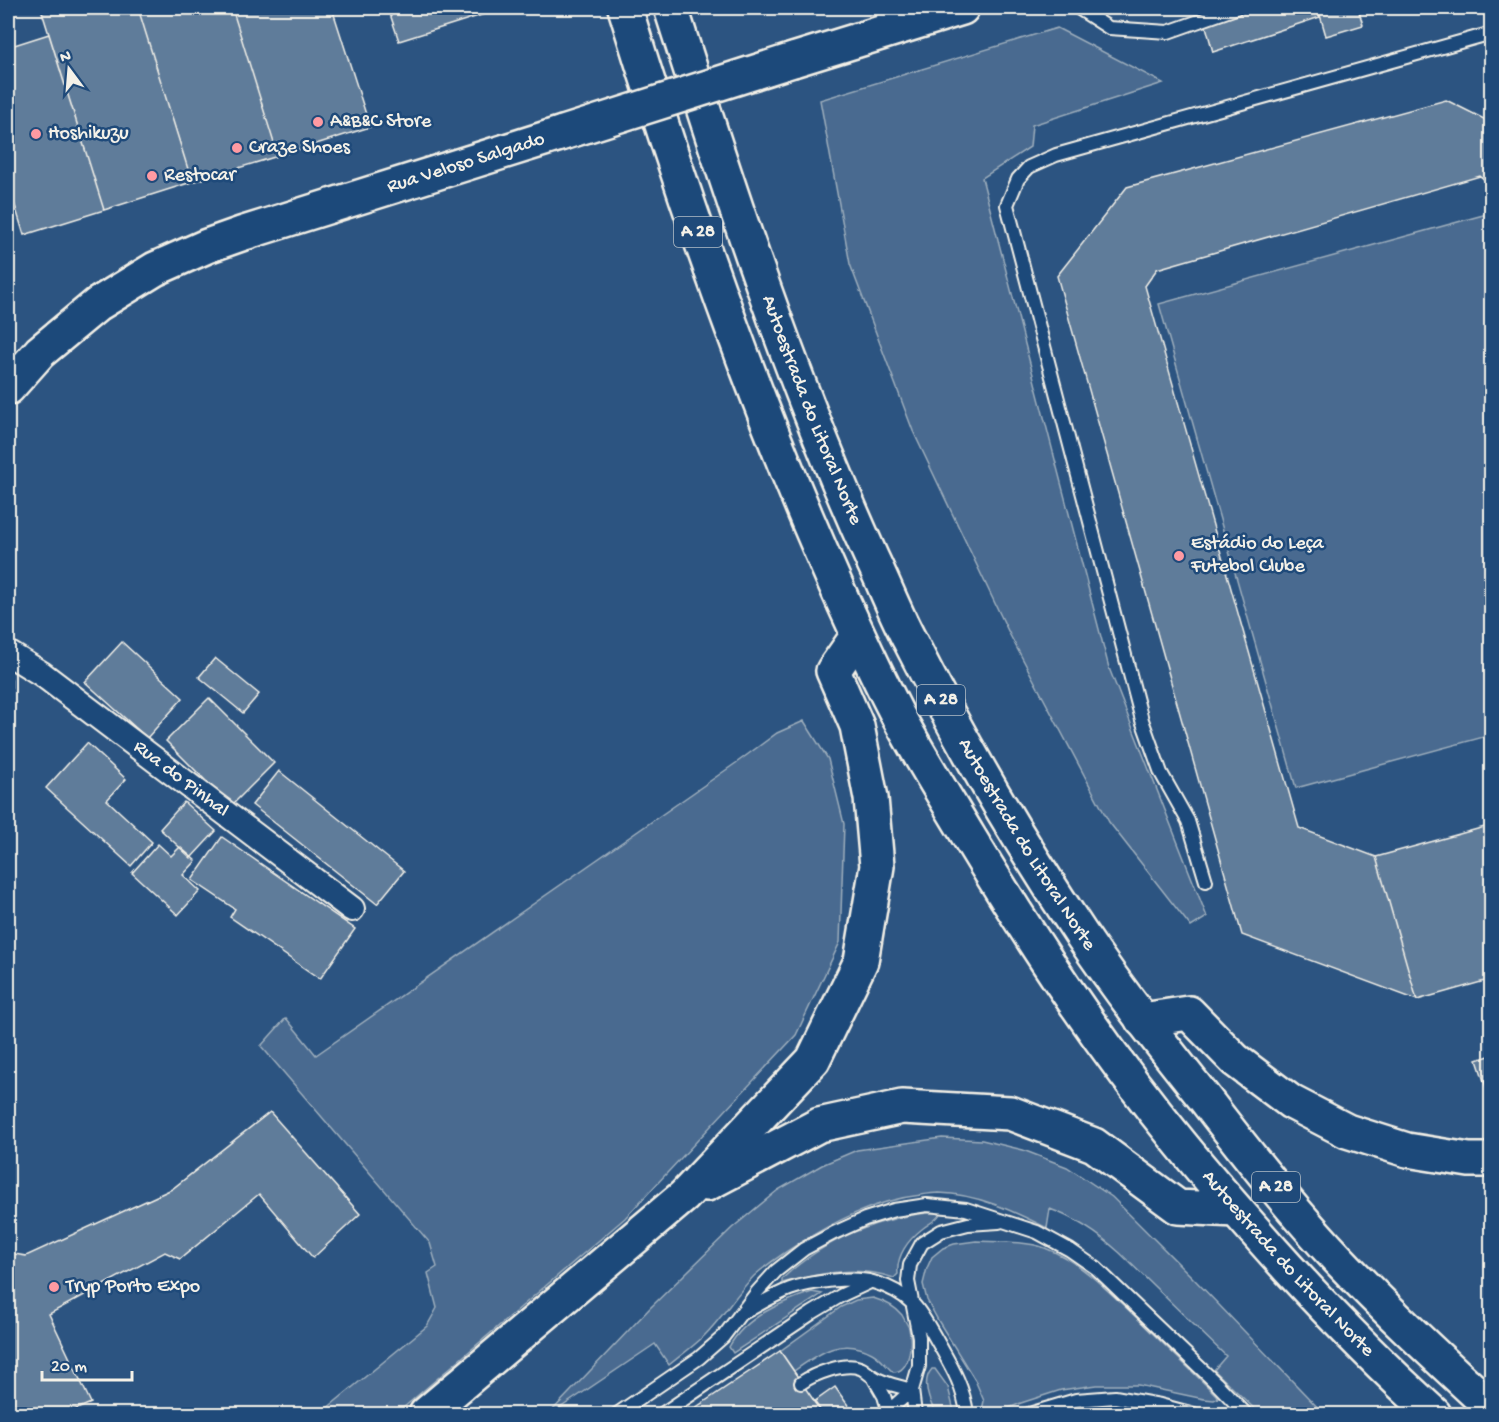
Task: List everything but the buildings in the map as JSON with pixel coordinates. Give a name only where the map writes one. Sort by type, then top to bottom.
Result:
[{"type":"main road","name":"Autoestrada do Litoral Norte","points":[[625,8],[719,293],[780,453],[858,634],[899,717],[946,799],[1002,892],[1063,985],[1171,1132],[1236,1210],[1321,1304],[1434,1414]]},
{"type":"main road","name":"Autoestrada do Litoral Norte","points":[[671,8],[740,222],[788,354],[851,512],[909,639],[1024,847],[1083,937],[1142,1020],[1259,1169],[1337,1257],[1422,1344],[1491,1408]]},
{"type":"main road","name":"Rua Veloso Salgado","points":[[8,388],[40,352],[98,304],[155,269],[207,246],[793,60],[889,19],[962,8]]},
{"type":"main road","points":[[426,1414],[684,1196],[813,1060],[861,961],[877,866],[871,798],[857,726],[833,670],[858,634]]},
{"type":"main road","points":[[1142,1020],[1189,1013],[1235,1060],[1291,1101],[1347,1131],[1407,1150],[1469,1160],[1491,1160]]},
{"type":"main road","points":[[684,1196],[819,1125],[902,1107],[1010,1113],[1094,1145],[1178,1207],[1236,1210]]},
{"type":"street","name":"Rua do Pinhal","points":[[8,653],[42,674],[352,909]]},
{"type":"lane","points":[[1078,8],[1109,28],[1168,32],[1236,8]]},
{"type":"lane","points":[[1206,881],[1188,821],[1161,772],[1142,720],[1007,205],[1018,179],[1029,167],[1056,155],[1491,33]]},
{"type":"lane","points":[[617,1414],[699,1358],[723,1337],[776,1270],[804,1250],[834,1233],[865,1220],[894,1210],[927,1205],[966,1209],[1045,1237],[1070,1250],[1096,1268],[1246,1414]]},
{"type":"lane","points":[[915,1414],[912,1389],[919,1366],[919,1337],[908,1281],[910,1264],[922,1244],[941,1231],[968,1224],[1006,1222]]},
{"type":"lane","points":[[741,1314],[792,1288],[822,1282],[871,1281],[895,1290],[914,1304],[933,1335],[959,1382],[967,1414]]},
{"type":"lane","points":[[662,1414],[812,1313],[871,1281]]},
{"type":"lane","points":[[801,1383],[808,1378],[845,1367],[860,1368],[873,1377],[912,1389]]},
{"type":"lane","points":[[873,1377],[884,1396],[887,1413]]},
{"type":"lane","points":[[887,1413],[912,1389]]},
{"type":"lane","points":[[1029,1414],[1076,1400],[1115,1397],[1194,1414]]},
{"type":"shaded area","points":[[1057,28],[1163,83],[1032,125],[1030,147],[982,178],[1109,668],[1207,917],[1191,927],[1109,822],[1010,635],[913,431],[850,264],[820,100]]},
{"type":"shaded area","points":[[1487,214],[1492,231],[1491,735],[1296,788],[1159,304]]},
{"type":"shaded area","points":[[804,721],[828,759],[844,824],[840,942],[796,1035],[625,1218],[396,1414],[320,1414],[427,1326],[437,1308],[428,1273],[437,1267],[430,1243],[261,1046],[286,1018],[316,1055],[777,733]]},
{"type":"shaded area","points":[[942,1138],[982,1140],[1023,1150],[1067,1167],[1112,1197],[1324,1414],[1260,1414],[1214,1370],[1226,1356],[1120,1253],[1096,1233],[1078,1222],[1050,1209],[1047,1228],[981,1200],[968,1196],[939,1193],[904,1198],[871,1207],[824,1229],[784,1253],[759,1272],[747,1283],[704,1336],[669,1365],[655,1344],[549,1414],[650,1308],[732,1228],[778,1190],[822,1165],[857,1150]]},
{"type":"shaded area","points":[[936,1212],[940,1214],[917,1233],[904,1249],[899,1261],[898,1274],[894,1278],[852,1271],[810,1276],[782,1283],[782,1279],[798,1265],[854,1232],[894,1219]]},
{"type":"shaded area","points":[[976,1241],[1011,1242],[1045,1248],[1084,1270],[1218,1398],[1204,1399],[1138,1385],[1096,1385],[1061,1390],[995,1414],[981,1414],[984,1401],[975,1380],[927,1300],[923,1284],[932,1257],[943,1248]]},
{"type":"shaded area","points":[[812,1292],[822,1294],[733,1353],[729,1347],[744,1327],[754,1319],[776,1306]]},
{"type":"shaded area","points":[[873,1298],[896,1309],[909,1328],[910,1348],[904,1367],[893,1372],[875,1355],[861,1348],[850,1346],[821,1353],[794,1371],[780,1351],[841,1307],[856,1300]]},
{"type":"shaded area","points":[[932,1369],[935,1369],[948,1387],[954,1414],[936,1414],[933,1409],[927,1385]]},
{"type":"place","name":"A&B&C Store","points":[[318,122]]},
{"type":"place","name":"Hoshikuzu","points":[[36,134]]},
{"type":"place","name":"Craze Shoes","points":[[237,148]]},
{"type":"place","name":"Restocar","points":[[152,176]]},
{"type":"place","name":"Estádio do Leça Futebol Clube","points":[[1179,556]]},
{"type":"place","name":"Tryp Porto Expo","points":[[54,1287]]}]
